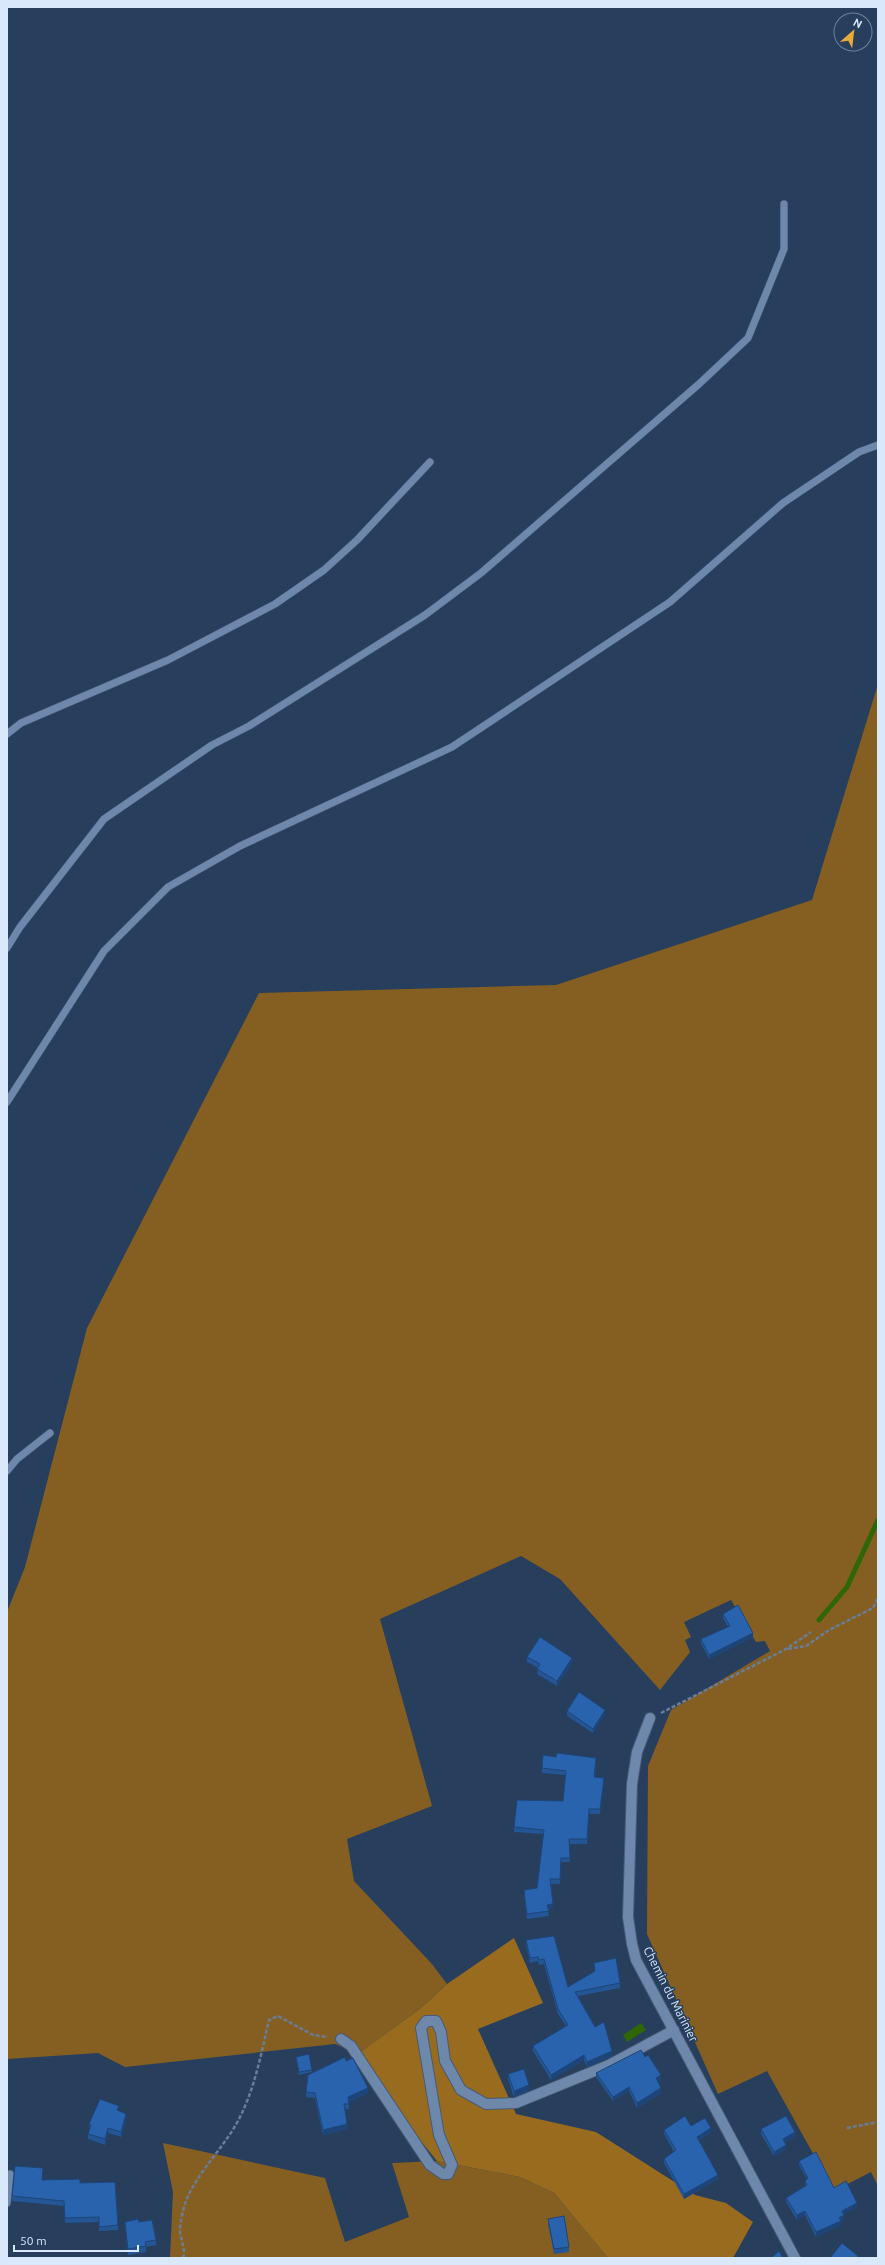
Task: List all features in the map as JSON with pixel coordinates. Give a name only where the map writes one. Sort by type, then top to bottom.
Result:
[{"type":"street","name":"Chemin du Marinier","points":[[650,1718],[637,1752],[632,1784],[628,1917],[636,1960],[795,2258]]},
{"type":"street","points":[[341,2039],[351,2046],[430,2165],[443,2174],[448,2174],[452,2165],[439,2135],[421,2028],[426,2021],[436,2021],[441,2032],[445,2061],[461,2090],[486,2104],[516,2103],[608,2065],[674,2030]]},
{"type":"lane","points":[[7,948],[20,927],[104,820],[212,744],[249,726],[425,615],[481,573],[699,384],[748,338],[784,249],[784,204]]},
{"type":"lane","points":[[7,1102],[104,951],[168,887],[240,846],[452,747],[670,602],[783,503],[859,452],[878,445]]},
{"type":"lane","points":[[7,734],[20,723],[168,660],[275,604],[324,570],[357,540],[430,462]]},
{"type":"lane","points":[[7,1471],[17,1459],[50,1433]]},
{"type":"lane","points":[[7,2203],[10,2174]]},
{"type":"path","points":[[786,1649],[806,1646],[829,1630],[873,1608],[878,1598]]},
{"type":"path","points":[[650,1718],[786,1649],[811,1632]]},
{"type":"path","points":[[183,2258],[185,2253],[180,2230],[185,2202],[197,2180],[223,2146],[239,2119],[254,2084],[269,2020],[278,2016],[313,2035],[341,2039]]},
{"type":"path","points":[[847,2128],[878,2122]]},
{"type":"shaded area","points":[[878,684],[878,2186],[871,2172],[834,2191],[767,2071],[718,2094],[647,1934],[648,1766],[671,1710],[770,1651],[765,1641],[756,1642],[731,1600],[684,1622],[691,1637],[685,1640],[690,1652],[660,1690],[560,1579],[521,1556],[380,1619],[432,1806],[347,1839],[354,1881],[432,1964],[447,1984],[421,2008],[359,2053],[335,2044],[125,2067],[98,2053],[7,2059],[7,1612],[25,1567],[87,1328],[259,993],[556,985],[812,900]]},
{"type":"shaded area","points":[[514,1938],[543,2003],[478,2029],[516,2114],[596,2132],[695,2195],[726,2203],[753,2222],[733,2258],[608,2258],[554,2193],[520,2177],[437,2161],[395,2109],[359,2053],[421,2008],[447,1984]]},
{"type":"shaded area","points":[[641,2023],[646,2030],[627,2042],[623,2035]]},
{"type":"shaded area","points":[[163,2143],[325,2178],[345,2242],[409,2217],[392,2163],[437,2161],[520,2177],[554,2193],[608,2258],[170,2258],[173,2192]]},
{"type":"building","points":[[738,1605],[753,1633],[709,1655],[701,1639],[730,1626],[723,1614]]},
{"type":"building","points":[[540,1637],[572,1658],[557,1681],[537,1669],[540,1664],[527,1657]]},
{"type":"building","points":[[579,1692],[605,1710],[593,1729],[567,1711]]},
{"type":"building","points":[[557,1753],[596,1758],[594,1777],[604,1778],[600,1809],[589,1809],[587,1839],[569,1839],[570,1858],[561,1858],[560,1879],[550,1879],[553,1904],[547,1905],[549,1911],[527,1914],[524,1890],[537,1888],[544,1830],[514,1827],[517,1800],[563,1801],[566,1771],[542,1768],[543,1755],[556,1757]]},
{"type":"building","points":[[554,1936],[568,1987],[595,1971],[594,1963],[616,1958],[620,1983],[575,1992],[595,2027],[604,2022],[612,2051],[587,2062],[584,2055],[551,2075],[533,2046],[568,2025],[558,2009],[544,1959],[539,1960],[538,1957],[530,1958],[526,1940]]},
{"type":"building","points":[[641,2050],[645,2057],[648,2055],[661,2075],[656,2078],[661,2088],[637,2103],[629,2087],[613,2097],[596,2073]]},
{"type":"building","points":[[309,2054],[312,2070],[299,2072],[296,2057]]},
{"type":"building","points":[[345,2057],[346,2061],[353,2058],[368,2088],[348,2097],[349,2104],[344,2104],[347,2124],[323,2130],[315,2093],[306,2092],[308,2075]]},
{"type":"building","points":[[524,2069],[529,2085],[514,2091],[508,2074]]},
{"type":"building","points":[[100,2099],[119,2106],[117,2110],[126,2114],[121,2132],[108,2128],[105,2139],[88,2134],[91,2125],[89,2124]]},
{"type":"building","points":[[685,2116],[691,2126],[705,2118],[711,2128],[697,2137],[718,2175],[684,2194],[664,2159],[676,2150],[664,2130]]},
{"type":"building","points":[[786,2116],[795,2132],[783,2139],[786,2145],[774,2152],[761,2129]]},
{"type":"building","points":[[816,2152],[834,2188],[846,2181],[857,2203],[842,2211],[844,2215],[839,2218],[841,2221],[816,2232],[805,2211],[797,2215],[786,2198],[807,2185],[805,2181],[808,2178],[799,2161]]},
{"type":"building","points":[[15,2166],[43,2168],[42,2180],[80,2179],[80,2183],[115,2182],[118,2225],[99,2227],[99,2217],[65,2218],[64,2201],[12,2196]]},
{"type":"building","points":[[564,2216],[569,2247],[554,2249],[548,2219]]},
{"type":"building","points":[[138,2219],[139,2222],[152,2220],[156,2240],[145,2242],[146,2246],[128,2249],[125,2222]]},
{"type":"building","points":[[842,2243],[858,2256],[857,2258],[830,2258]]},
{"type":"building","points":[[779,2251],[783,2258],[771,2258]]},
{"type":"waterway","points":[[819,1620],[847,1587],[878,1520]]}]
